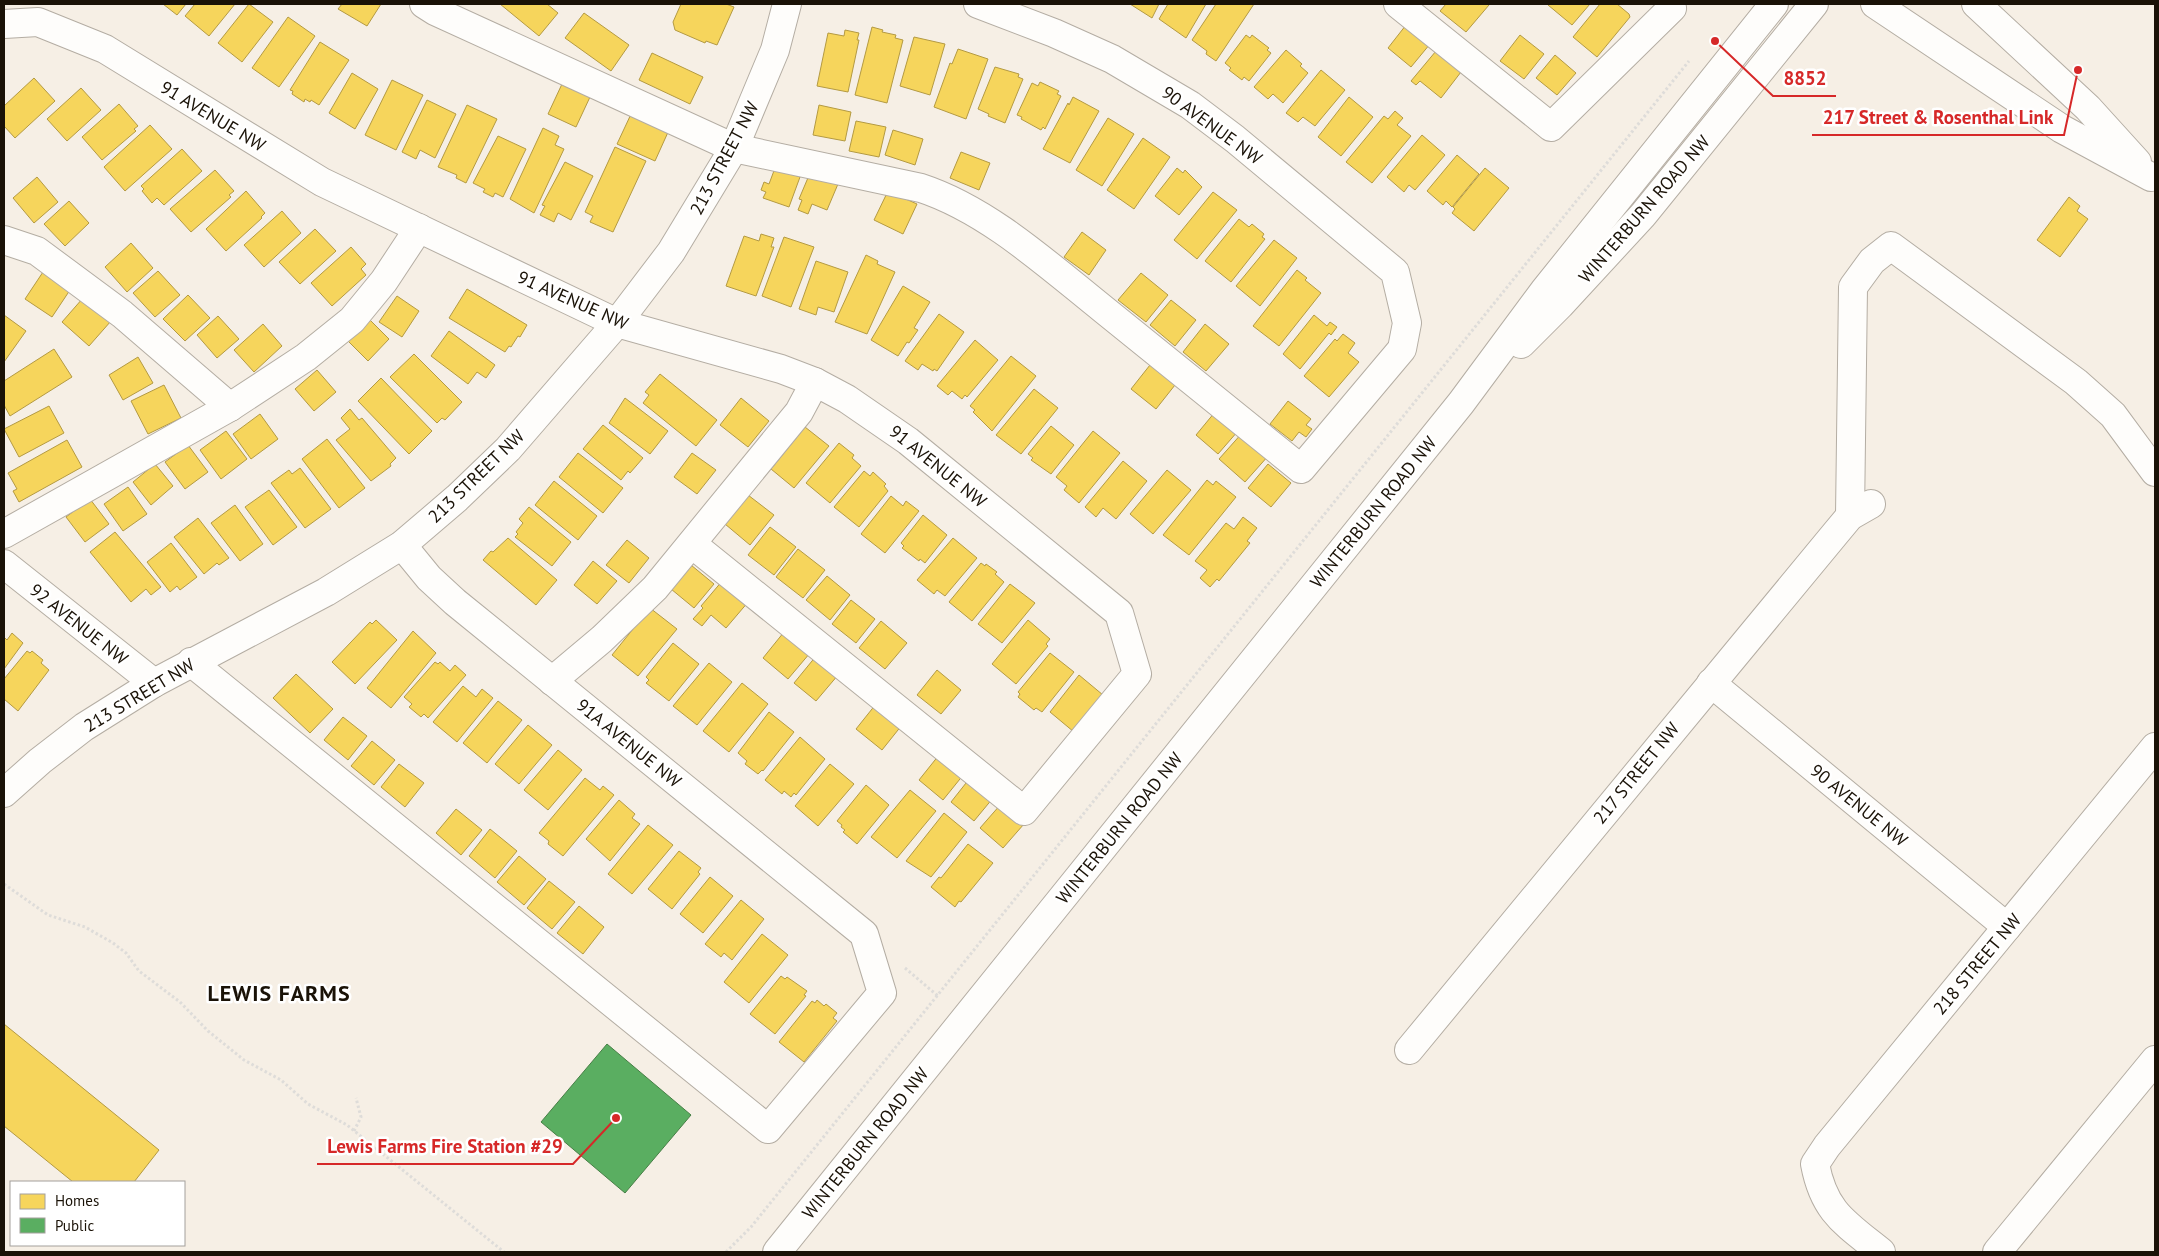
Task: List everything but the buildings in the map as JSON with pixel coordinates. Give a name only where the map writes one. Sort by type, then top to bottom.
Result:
[{"type":"street","points":[[424,4],[462,24],[734,148]]},
{"type":"street","name":"213 STREET NW","points":[[4,793],[40,761],[84,728],[154,683],[326,592],[402,545],[457,498],[508,449],[617,323],[671,252],[734,148],[775,50],[787,4]]},
{"type":"street","points":[[1398,4],[1551,127],[1672,8],[1671,4]]},
{"type":"street","name":"WINTERBURN ROAD NW","points":[[777,1252],[1461,403],[1544,290],[1774,4]]},
{"type":"street","name":"WINTERBURN ROAD NW","points":[[1461,403],[1560,305],[1643,215],[1814,4]]},
{"type":"street","points":[[1875,4],[2062,129],[2154,177]]},
{"type":"street","points":[[1976,4],[2088,108],[2154,177]]},
{"type":"street","name":"90 AVENUE NW","points":[[734,148],[921,188],[944,195],[1033,253],[1301,469],[1402,349],[1407,324],[1395,272],[1235,139],[1190,105],[1112,59],[985,5]]},
{"type":"street","name":"91 AVENUE NW","points":[[4,24],[38,22],[105,49],[322,182],[617,323],[781,369],[815,382],[877,418],[908,440],[1119,613],[1136,674],[1024,811],[692,544]]},
{"type":"street","points":[[4,534],[230,407],[306,357],[352,320],[384,281],[420,228]]},
{"type":"street","points":[[4,240],[37,251],[115,309],[230,407]]},
{"type":"street","name":"217 STREET NW","points":[[1409,1050],[1711,683],[1860,510],[1853,287],[1872,261],[1891,246],[2076,382],[2113,415],[2155,472]]},
{"type":"street","points":[[552,681],[602,639],[655,588],[799,412],[815,382]]},
{"type":"street","name":"91A AVENUE NW","points":[[191,662],[768,1129],[882,993],[864,934],[455,602],[429,578],[402,545]]},
{"type":"street","name":"92 AVENUE NW","points":[[4,564],[154,683]]},
{"type":"street","name":"90 AVENUE NW","points":[[1711,683],[2008,927]]},
{"type":"street","name":"218 STREET NW","points":[[1881,1252],[1844,1222],[1831,1208],[1819,1186],[1815,1164],[1827,1146],[2155,746]]},
{"type":"street","points":[[1997,1252],[2155,1060]]},
{"type":"path","points":[[726,1252],[751,1227],[1691,58]]},
{"type":"path","points":[[4,884],[48,915],[101,934],[126,953],[139,971],[180,1002],[208,1031],[244,1060],[281,1080],[308,1104],[347,1125],[504,1252]]},
{"type":"path","points":[[354,1131],[361,1117],[356,1098]]},
{"type":"place","name":"8852","points":[[1715,41]]},
{"type":"place","name":"217 Street & Rosenthal Link","points":[[2078,70]]},
{"type":"place","name":"Lewis Farms Fire Station #29","points":[[616,1118]]},
{"type":"district","name":"LEWIS FARMS","points":[[279,993]]}]
